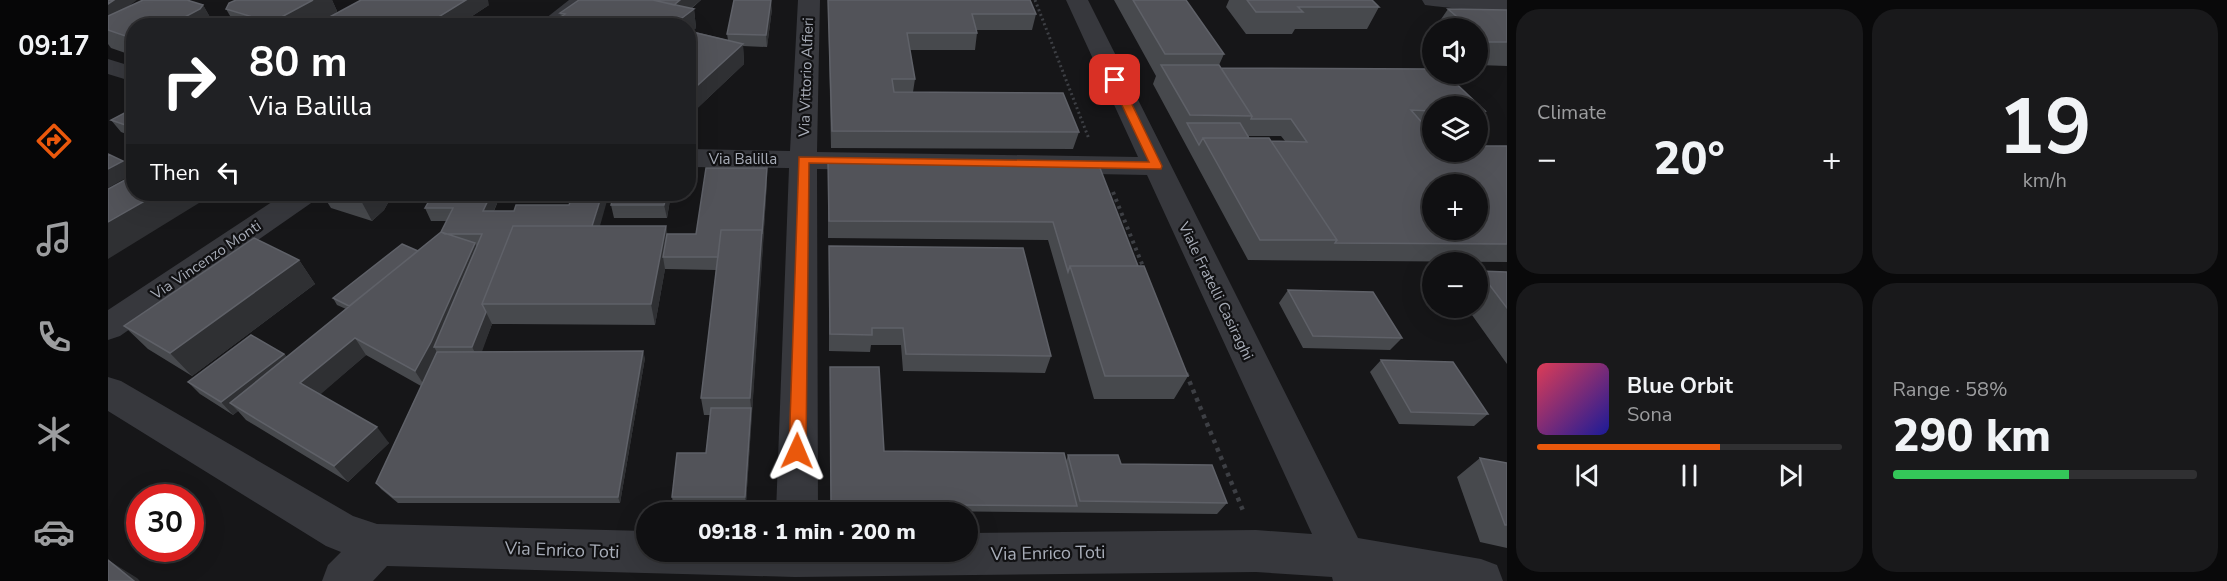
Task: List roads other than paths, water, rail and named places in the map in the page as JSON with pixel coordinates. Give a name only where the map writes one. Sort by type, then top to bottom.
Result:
[{"type":"street","points":[[558,18],[583,0]]},
{"type":"street","name":"Via Vittorio Alfieri","points":[[796,502],[803,159],[809,0]]},
{"type":"street","name":"Viale Fratelli Casiraghi","points":[[1077,0],[1350,569]]},
{"type":"street","points":[[1432,0],[1507,7]]},
{"type":"street","points":[[108,66],[126,72]]},
{"type":"street","name":"Via Balilla","points":[[696,158],[1157,166]]},
{"type":"street","name":"Via Vincenzo Monti","points":[[108,327],[294,201]]},
{"type":"street","name":"Via Enrico Toti","points":[[115,402],[341,532],[377,545],[794,563],[1256,551],[1350,569],[1481,581]]},
{"type":"street","points":[[344,581],[377,545]]}]
